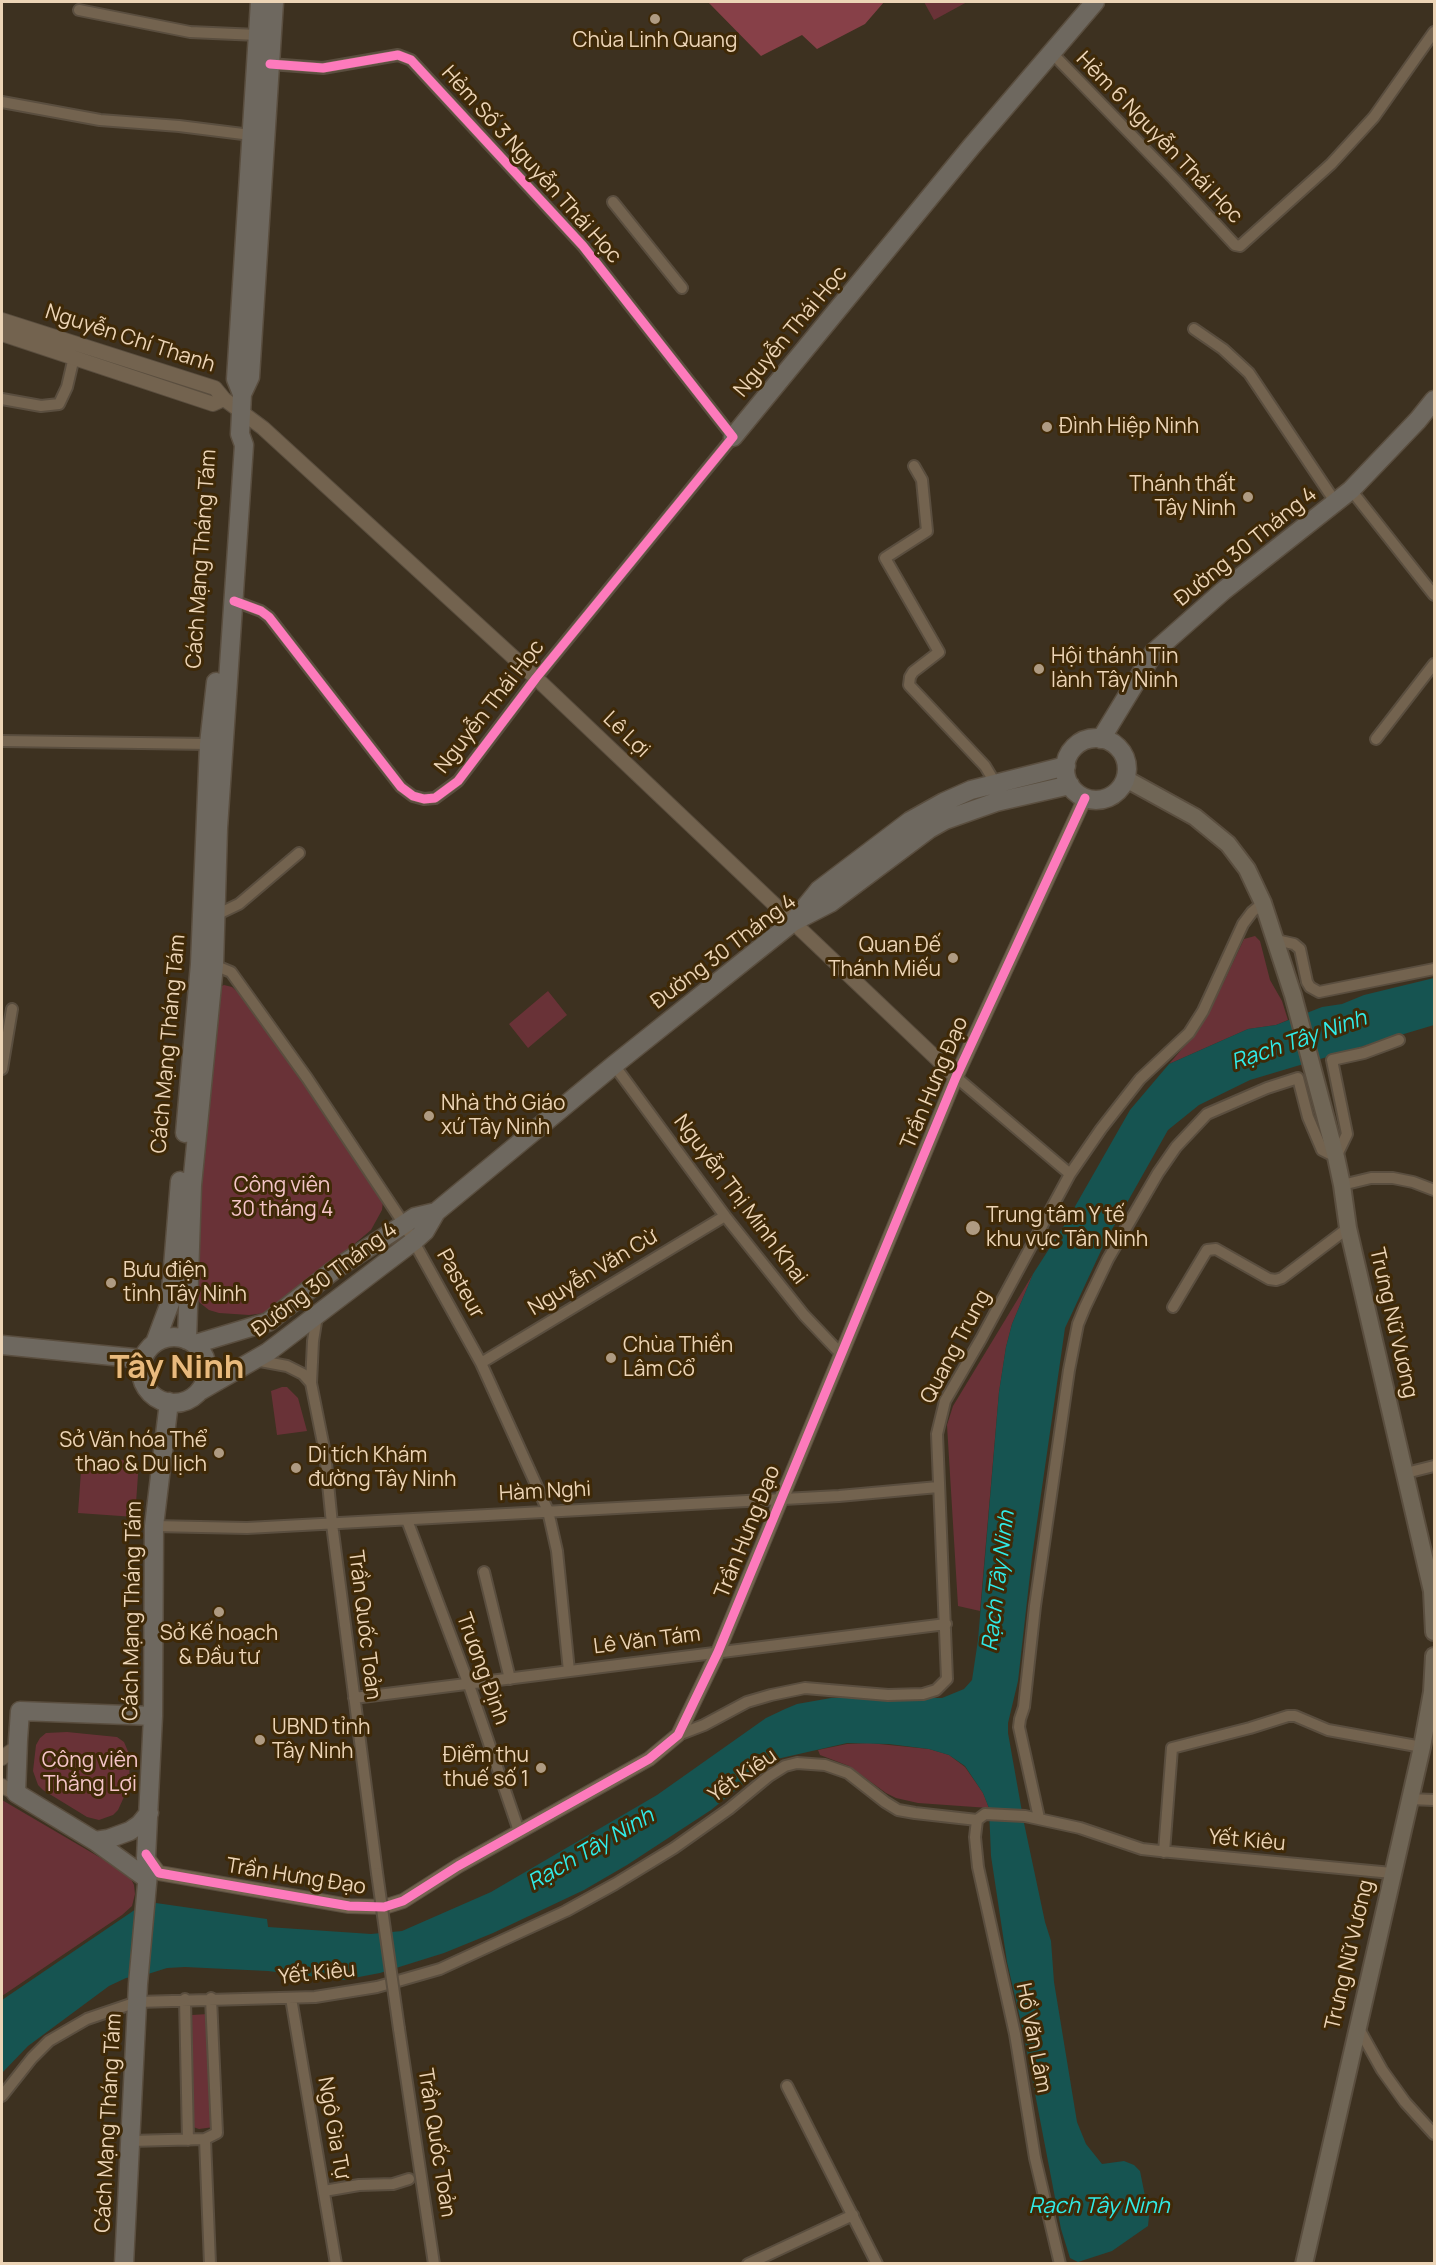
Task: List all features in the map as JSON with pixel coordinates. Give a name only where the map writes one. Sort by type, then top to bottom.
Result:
[{"type":"main road","points":[[242,403],[250,377],[263,64],[258,35],[260,2]]},
{"type":"main road","points":[[242,403],[236,379],[251,135],[274,2]]},
{"type":"main road","name":"Nguyễn Thái Học","points":[[733,437],[971,147],[1095,2]]},
{"type":"main road","name":"Đường 30 Tháng 4","points":[[1101,739],[1154,652],[1223,591],[1351,490],[1434,400]]},
{"type":"main road","name":"Cách Mạng Tháng Tám","points":[[191,1342],[192,1185],[207,964],[214,792],[229,600],[233,443],[240,434],[242,403]]},
{"type":"main road","name":"Cách Mạng Tháng Tám","points":[[214,792],[209,744],[229,600]]},
{"type":"main road","points":[[1092,739],[1101,739],[1109,741],[1122,753],[1127,770],[1126,779],[1114,795],[1094,800],[1077,794],[1070,785],[1066,766],[1070,754],[1076,747],[1092,739]]},
{"type":"main road","points":[[793,922],[819,890],[910,821],[971,790],[1066,766]]},
{"type":"main road","points":[[1126,779],[1195,817],[1228,844],[1247,869],[1263,903],[1276,940]]},
{"type":"main road","name":"Đường 30 Tháng 4","points":[[200,1391],[254,1360],[317,1316],[414,1241],[425,1232],[436,1212],[614,1065],[793,922],[830,903],[929,829],[969,810],[1070,785]]},
{"type":"main road","name":"Trưng Nữ Vương","points":[[1276,940],[1336,1156],[1348,1228],[1432,1591],[1434,1632]]},
{"type":"main road","name":"Cách Mạng Tháng Tám","points":[[154,1343],[170,1303],[207,964]]},
{"type":"main road","name":"Đường 30 Tháng 4","points":[[191,1342],[268,1322],[334,1270],[404,1224],[420,1215],[436,1212]]},
{"type":"main road","points":[[172,1337],[191,1342],[204,1358],[207,1366],[200,1391],[185,1401],[159,1400],[146,1387],[141,1368],[143,1359],[154,1343],[172,1337]]},
{"type":"main road","points":[[2,1345],[143,1359]]},
{"type":"main road","name":"Cách Mạng Tháng Tám","points":[[124,2264],[138,1993],[149,1880],[143,1873],[149,1813],[153,1716],[154,1526],[169,1402]]},
{"type":"main road","name":"Trưng Nữ Vương","points":[[1304,2264],[1422,1747],[1432,1692],[1434,1656]]},
{"type":"main road","name":"Trần Hưng Đạo","points":[[149,1880],[95,1841],[9,1790],[18,1747],[20,1711],[153,1716]]},
{"type":"main road","points":[[95,1841],[130,1831],[149,1813]]},
{"type":"street","points":[[79,10],[190,32],[258,35]]},
{"type":"street","name":"Hẻm 6 Nguyễn Thái Học","points":[[1052,53],[1235,245],[1240,246],[1331,164],[1374,117],[1434,32]]},
{"type":"street","name":"Hẻm Số 3 Nguyễn Thái Học","points":[[263,64],[323,68],[398,55],[411,60],[583,246],[733,437]]},
{"type":"street","points":[[2,102],[100,120],[179,126],[251,135]]},
{"type":"street","points":[[613,202],[682,288]]},
{"type":"street","name":"Nguyễn Chí Thanh","points":[[2,320],[215,388],[224,399],[213,404],[2,334]]},
{"type":"street","points":[[1194,328],[1249,372],[1336,503]]},
{"type":"street","points":[[108,368],[112,354]]},
{"type":"street","points":[[2,399],[41,406],[59,404],[67,387],[74,357]]},
{"type":"street","name":"Lê Lợi","points":[[224,399],[242,403],[263,428],[536,678],[956,1077]]},
{"type":"street","name":"Nguyễn Thái Học","points":[[229,600],[261,611],[269,617],[401,787],[413,796],[424,799],[435,798],[454,786],[536,678],[733,437]]},
{"type":"street","points":[[914,466],[922,480],[927,531],[885,558],[939,652],[913,672],[909,685],[986,766],[996,783],[1002,801]]},
{"type":"street","points":[[1351,490],[1434,595]]},
{"type":"street","points":[[1376,739],[1434,664]]},
{"type":"street","points":[[2,741],[209,744]]},
{"type":"street","name":"Trần Hưng Đạo","points":[[149,1880],[348,1906],[384,1907],[403,1901],[458,1866],[649,1759],[678,1735],[718,1652],[956,1077],[1085,798]]},
{"type":"street","points":[[209,915],[239,904],[299,853]]},
{"type":"street","name":"Quang Trung","points":[[678,1735],[704,1725],[747,1702],[771,1695],[805,1688],[888,1695],[923,1694],[936,1689],[947,1679],[937,1434],[945,1401],[1070,1174],[1140,1079],[1190,1033],[1203,1011],[1243,924],[1263,903]]},
{"type":"street","points":[[1276,940],[1294,944],[1300,949],[1307,982],[1310,987],[1319,992],[1434,969]]},
{"type":"street","name":"Pasteur","points":[[207,964],[231,972],[307,1078],[404,1224],[481,1363],[548,1511],[557,1551],[568,1671]]},
{"type":"street","points":[[2,1069],[12,1009]]},
{"type":"street","points":[[1039,1818],[1019,1727],[1024,1707],[1035,1606],[1069,1370],[1078,1324],[1085,1307],[1108,1259],[1158,1173],[1176,1148],[1207,1114],[1267,1088],[1298,1078],[1308,1117],[1322,1150],[1336,1156],[1347,1134],[1332,1060],[1364,1053],[1399,1040]]},
{"type":"street","name":"Nguyễn Thị Minh Khai","points":[[614,1065],[725,1216],[804,1315],[841,1354]]},
{"type":"street","points":[[956,1077],[1070,1174]]},
{"type":"street","points":[[1342,1185],[1371,1179],[1393,1178],[1434,1190]]},
{"type":"street","name":"Nguyễn Văn Cừ","points":[[481,1363],[725,1216]]},
{"type":"street","points":[[1173,1306],[1207,1250],[1216,1249],[1276,1280],[1282,1278],[1348,1228]]},
{"type":"street","name":"Trần Quốc Toản","points":[[317,1316],[310,1383],[325,1452],[332,1524],[377,1873],[434,2264]]},
{"type":"street","points":[[254,1360],[287,1366],[303,1374],[310,1383]]},
{"type":"street","points":[[1406,1473],[1434,1466]]},
{"type":"street","name":"Hàm Nghi","points":[[154,1526],[247,1528],[332,1524],[781,1499],[938,1487]]},
{"type":"street","name":"Trương Định","points":[[407,1520],[469,1685],[519,1831]]},
{"type":"street","points":[[484,1572],[510,1679]]},
{"type":"street","name":"Lê Văn Tám","points":[[354,1698],[946,1624]]},
{"type":"street","points":[[1164,1852],[1172,1748],[1287,1716],[1301,1717],[1328,1730],[1422,1747]]},
{"type":"street","points":[[2,1758],[18,1747]]},
{"type":"street","name":"Yết Kiêu","points":[[2,2096],[32,2058],[48,2042],[138,1993],[185,1999],[291,1998],[357,1991],[400,1982],[440,1969],[567,1911],[615,1884],[675,1848],[785,1766],[797,1763],[825,1765],[848,1773],[885,1802],[898,1809],[915,1813],[977,1820],[988,1814],[1025,1816],[1098,1833],[1142,1849],[1392,1873]]},
{"type":"street","points":[[1409,1799],[1434,1800]]},
{"type":"street","name":"Hồ Văn Lâm","points":[[977,1820],[975,1837],[978,1867],[1015,2034],[1037,2167],[1060,2264]]},
{"type":"street","points":[[131,2141],[206,2139],[215,2136],[218,2132],[211,1998]]},
{"type":"street","name":"Ngô Gia Tự","points":[[291,1998],[336,2264]]},
{"type":"street","points":[[185,1999],[188,2140]]},
{"type":"street","points":[[1358,2026],[1382,2070],[1405,2102],[1434,2134]]},
{"type":"street","points":[[787,2086],[877,2264]]},
{"type":"street","points":[[206,2139],[210,2264]]},
{"type":"street","points":[[324,2191],[359,2185],[393,2184],[409,2179]]},
{"type":"street","points":[[748,2264],[853,2215]]},
{"type":"green space","points":[[924,2],[967,2],[934,20]]},
{"type":"green space","points":[[1255,936],[1260,941],[1270,980],[1282,1001],[1288,1020],[1276,1025],[1248,1029],[1169,1064],[1194,1035],[1212,1007],[1244,939]]},
{"type":"green space","name":"Công viên 30 tháng 4","points":[[224,985],[232,987],[248,1001],[383,1201],[382,1210],[371,1230],[273,1312],[249,1315],[209,1310],[194,1294],[193,1278],[213,1009],[218,988]]},
{"type":"green space","points":[[548,991],[567,1015],[528,1048],[509,1024]]},
{"type":"green space","points":[[1033,1274],[1012,1324],[1006,1347],[999,1392],[980,1611],[958,1606],[947,1425],[953,1406]]},
{"type":"green space","points":[[287,1387],[298,1398],[307,1431],[277,1435],[271,1391]]},
{"type":"green space","points":[[82,1457],[139,1461],[135,1517],[78,1513]]},
{"type":"green space","name":"Công viên Thắng Lợi","points":[[67,1732],[117,1737],[124,1742],[130,1756],[129,1786],[118,1810],[113,1815],[99,1820],[87,1817],[38,1785],[33,1771],[36,1745],[46,1733]]},
{"type":"green space","points":[[869,1743],[929,1749],[949,1755],[965,1767],[983,1793],[989,1808],[918,1803],[896,1798],[849,1766],[820,1755],[818,1750],[847,1744]]},
{"type":"green space","name":"Công viên Thắng Lợi","points":[[2,1800],[123,1871],[130,1877],[135,1894],[132,1906],[122,1915],[2,1996]]},
{"type":"green space","points":[[208,2014],[214,2127],[199,2129],[193,2127],[192,2015]]},
{"type":"shaded area","points":[[708,2],[884,2],[865,24],[817,49],[802,35],[761,56]]},
{"type":"water","name":"Rạch Tây Ninh","points":[[1434,978],[1434,1025],[1250,1080],[1199,1105],[1168,1130],[1106,1240],[1065,1328],[1032,1557],[1018,1681],[1008,1723],[1008,1733],[1024,1823],[1051,1941],[1054,1982],[1077,2122],[1086,2144],[1102,2164],[1124,2161],[1134,2165],[1140,2171],[1149,2216],[1148,2226],[1112,2251],[1078,2262],[1070,2258],[1061,2229],[1023,2031],[1007,1962],[991,1856],[989,1808],[983,1793],[965,1766],[949,1755],[929,1749],[889,1744],[847,1743],[777,1759],[711,1810],[584,1890],[493,1933],[444,1953],[380,1973],[343,1980],[268,1971],[185,1967],[167,1968],[126,1978],[109,1986],[28,2046],[2,2073],[2,2000],[136,1909],[156,1903],[267,1919],[268,1927],[371,1934],[402,1931],[491,1892],[657,1795],[766,1718],[785,1709],[797,1704],[831,1698],[942,1698],[964,1689],[972,1680],[978,1640],[999,1392],[1012,1324],[1033,1274],[1065,1224],[1130,1110],[1169,1064],[1248,1029],[1276,1025],[1322,1007],[1342,1004],[1364,995]]},
{"type":"cycle path","points":[[234,601],[261,611],[269,617],[401,787],[413,796],[424,799],[435,798],[458,781],[536,678],[733,437],[583,246],[411,60],[398,55],[323,68],[270,64]]},
{"type":"cycle path","points":[[146,1854],[159,1873],[349,1906],[384,1907],[403,1901],[458,1866],[649,1759],[678,1735],[718,1652],[956,1077],[1085,798]]},
{"type":"place","name":"Chùa Linh Quang","points":[[655,19]]},
{"type":"place","name":"Đình Hiệp Ninh","points":[[1047,427]]},
{"type":"place","name":"Thánh thất Tây Ninh","points":[[1248,497]]},
{"type":"place","name":"Hội thánh Tin lành Tây Ninh","points":[[1039,669]]},
{"type":"place","name":"Quan Đế Thánh Miếu","points":[[953,958]]},
{"type":"place","name":"Nhà thờ Giáo xứ Tây Ninh","points":[[429,1116]]},
{"type":"place","name":"Trung tâm Y tế khu vực Tân Ninh","points":[[973,1228]]},
{"type":"place","name":"Bưu điện tỉnh Tây Ninh","points":[[111,1283]]},
{"type":"place","name":"Chùa Thiền Lâm Cổ","points":[[611,1358]]},
{"type":"place","name":"Sở Văn hóa Thể thao & Du lịch","points":[[219,1453]]},
{"type":"place","name":"Di tích Khám đường Tây Ninh","points":[[296,1468]]},
{"type":"place","name":"Sở Kế hoạch & Đầu tư","points":[[219,1612]]},
{"type":"place","name":"UBND tỉnh Tây Ninh","points":[[260,1740]]},
{"type":"place","name":"Điểm thu thuế số 1","points":[[541,1768]]},
{"type":"district","name":"Tây Ninh","points":[[177,1369]]}]
